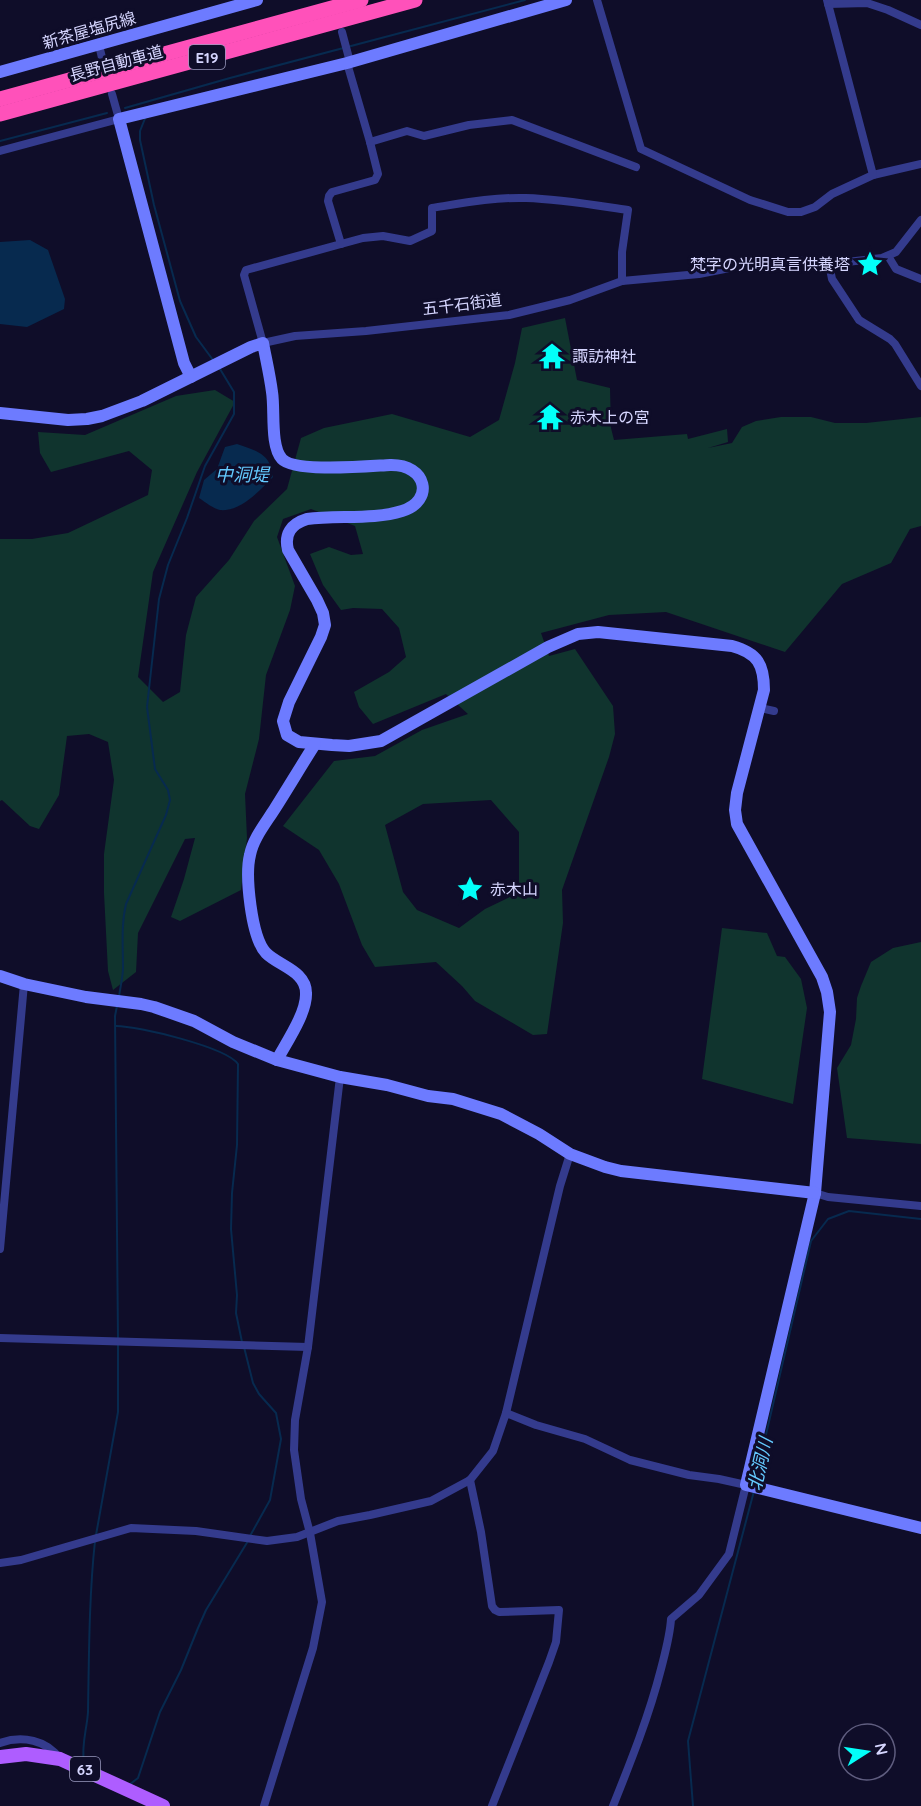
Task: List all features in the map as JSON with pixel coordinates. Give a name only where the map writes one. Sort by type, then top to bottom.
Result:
[{"type":"highway","name":"長野自動車道","points":[[0,99],[361,0]]},
{"type":"highway","name":"長野自動車道","points":[[0,114],[415,0]]},
{"type":"main road","name":"63","points":[[0,1756],[26,1754],[60,1759],[164,1806]]},
{"type":"street","name":"新茶屋塩尻線","points":[[0,72],[257,0]]},
{"type":"street","points":[[0,151],[566,0]]},
{"type":"street","points":[[597,0],[641,149],[750,200],[789,212],[801,212],[814,207],[832,194],[873,175],[921,164]]},
{"type":"street","points":[[873,175],[828,2],[867,3],[921,25]]},
{"type":"street","points":[[341,244],[328,201],[329,196],[332,192],[375,180],[378,174],[342,32]]},
{"type":"street","points":[[99,45],[103,62]]},
{"type":"street","points":[[112,94],[184,363],[191,377]]},
{"type":"street","points":[[370,142],[406,131],[424,136],[469,125],[512,120],[636,167]]},
{"type":"street","points":[[613,1806],[639,1740],[654,1693],[666,1650],[671,1619],[699,1595],[729,1554],[815,1193],[830,1012],[827,992],[822,977],[737,824],[735,810],[737,793],[764,690],[762,666],[751,654],[732,646],[598,632],[578,634],[548,647],[381,741],[349,746],[315,744],[299,742],[287,735],[283,721],[289,702],[321,637],[324,625],[323,613],[317,600],[288,550],[287,534],[292,526],[307,519],[382,514],[408,509],[414,506],[419,499],[422,482],[412,469],[405,466],[295,466],[284,461],[278,453],[275,440],[272,391],[263,343],[244,275],[246,270],[363,238],[383,236],[410,241],[432,231],[432,208],[473,201],[524,198],[628,210],[622,252],[622,281]]},
{"type":"street","points":[[921,219],[902,246],[888,256],[896,269],[921,279]]},
{"type":"street","name":"五千石街道","points":[[0,413],[68,420],[87,419],[126,408],[251,347],[295,336],[376,330],[509,315],[570,300],[622,281],[699,274],[774,261],[794,260],[829,264],[888,256]]},
{"type":"street","points":[[829,264],[832,279],[859,320],[896,344],[921,386]]},
{"type":"street","points":[[760,708],[774,711]]},
{"type":"street","points":[[277,1060],[304,1010],[307,995],[305,985],[297,974],[266,953],[259,942],[250,899],[248,865],[250,851],[259,834],[315,744]]},
{"type":"street","points":[[0,976],[24,984],[86,997],[154,1007],[194,1022],[233,1042],[277,1060],[340,1077],[387,1085],[428,1096],[453,1099],[501,1114],[570,1154],[621,1171],[815,1193],[828,1197],[921,1206]]},
{"type":"street","points":[[0,1249],[24,984]]},
{"type":"street","points":[[264,1806],[322,1612],[294,1450],[295,1419],[308,1347],[340,1077]]},
{"type":"street","points":[[0,1563],[21,1560],[131,1528],[196,1531],[267,1541],[297,1537],[338,1521],[431,1502],[470,1480],[493,1450],[506,1413],[560,1186],[570,1154]]},
{"type":"street","points":[[0,1338],[308,1347]]},
{"type":"street","points":[[506,1413],[536,1425],[585,1438],[630,1460],[689,1475],[746,1485],[921,1528]]},
{"type":"street","points":[[470,1480],[481,1532],[492,1606],[499,1612],[559,1610],[556,1642],[492,1806]]},
{"type":"street","points":[[0,1743],[28,1739],[52,1749],[60,1759]]},
{"type":"green space","points":[[565,318],[577,380],[610,388],[611,428],[614,440],[687,434],[688,439],[727,429],[728,442],[708,448],[732,443],[742,427],[756,421],[781,417],[811,417],[835,423],[866,423],[921,417],[921,526],[910,529],[891,563],[842,584],[785,652],[666,612],[609,615],[541,633],[549,656],[575,649],[613,706],[615,734],[562,890],[563,923],[547,1034],[533,1035],[475,1001],[436,962],[375,967],[362,945],[339,884],[319,850],[283,826],[334,761],[375,756],[422,730],[468,714],[446,694],[373,724],[359,707],[354,692],[389,672],[406,657],[399,628],[382,609],[341,610],[323,585],[310,554],[329,547],[351,555],[363,554],[355,526],[311,509],[283,519],[277,537],[295,586],[290,610],[266,675],[259,739],[245,794],[247,838],[241,890],[180,921],[171,917],[195,838],[185,839],[138,933],[136,972],[113,990],[108,971],[104,893],[104,854],[114,780],[108,742],[89,734],[67,736],[59,795],[39,829],[30,826],[2,800],[0,801],[0,539],[32,539],[68,533],[148,495],[152,470],[129,451],[51,472],[40,453],[38,432],[85,435],[176,396],[215,390],[235,402],[197,472],[153,572],[138,677],[163,702],[180,692],[186,635],[196,597],[229,560],[254,521],[287,489],[301,438],[324,428],[392,414],[470,437],[499,420],[522,328]],"holes":[[[491,800],[519,832],[519,884],[516,894],[485,909],[459,928],[417,910],[403,892],[385,825],[423,804]]]},
{"type":"green space","points":[[722,928],[767,933],[777,956],[785,957],[801,979],[807,1008],[793,1104],[702,1079]]},
{"type":"green space","points":[[921,942],[921,1144],[847,1138],[837,1068],[851,1045],[857,998],[861,986],[871,962],[893,948]]},
{"type":"water","points":[[30,240],[48,250],[65,299],[64,309],[27,327],[0,324],[0,242]]},
{"type":"water","name":"中洞堤","points":[[237,444],[256,451],[266,458],[272,469],[273,477],[243,504],[228,510],[220,510],[199,498],[204,480],[217,469],[225,447]]},
{"type":"waterway","points":[[125,108],[525,0]]},
{"type":"waterway","points":[[0,141],[107,113]]},
{"type":"waterway","points":[[146,116],[140,131],[140,140],[154,205],[180,301],[196,337],[213,360]]},
{"type":"waterway","points":[[119,997],[123,971],[123,928],[126,904],[166,815],[170,800],[168,790],[155,769],[147,707],[159,599],[168,565],[205,466],[234,414],[234,392],[220,369]]},
{"type":"waterway","points":[[117,1006],[115,1016],[118,1339]]},
{"type":"waterway","points":[[116,1026],[161,1034],[200,1045],[230,1057],[238,1064],[237,1145],[231,1229],[237,1295],[236,1313],[242,1342]]},
{"type":"waterway","name":"北洞川","points":[[755,1482],[811,1241],[828,1219],[849,1211],[921,1219]]},
{"type":"waterway","points":[[96,1535],[118,1412],[118,1345]]},
{"type":"waterway","points":[[244,1347],[253,1383],[259,1394],[276,1413],[281,1439],[270,1500],[250,1536]]},
{"type":"waterway","name":"北洞川","points":[[693,1806],[688,1741],[754,1491]]},
{"type":"waterway","points":[[84,1762],[88,1712],[90,1605],[95,1541]]},
{"type":"waterway","points":[[129,1785],[138,1778],[160,1712],[181,1670],[206,1610],[248,1541]]},
{"type":"place","name":"梵字の光明真言供養塔","points":[[870,264]]},
{"type":"place","name":"諏訪神社","points":[[552,356]]},
{"type":"place","name":"赤木上の宮","points":[[550,417]]},
{"type":"place","name":"赤木山","points":[[470,889]]}]
